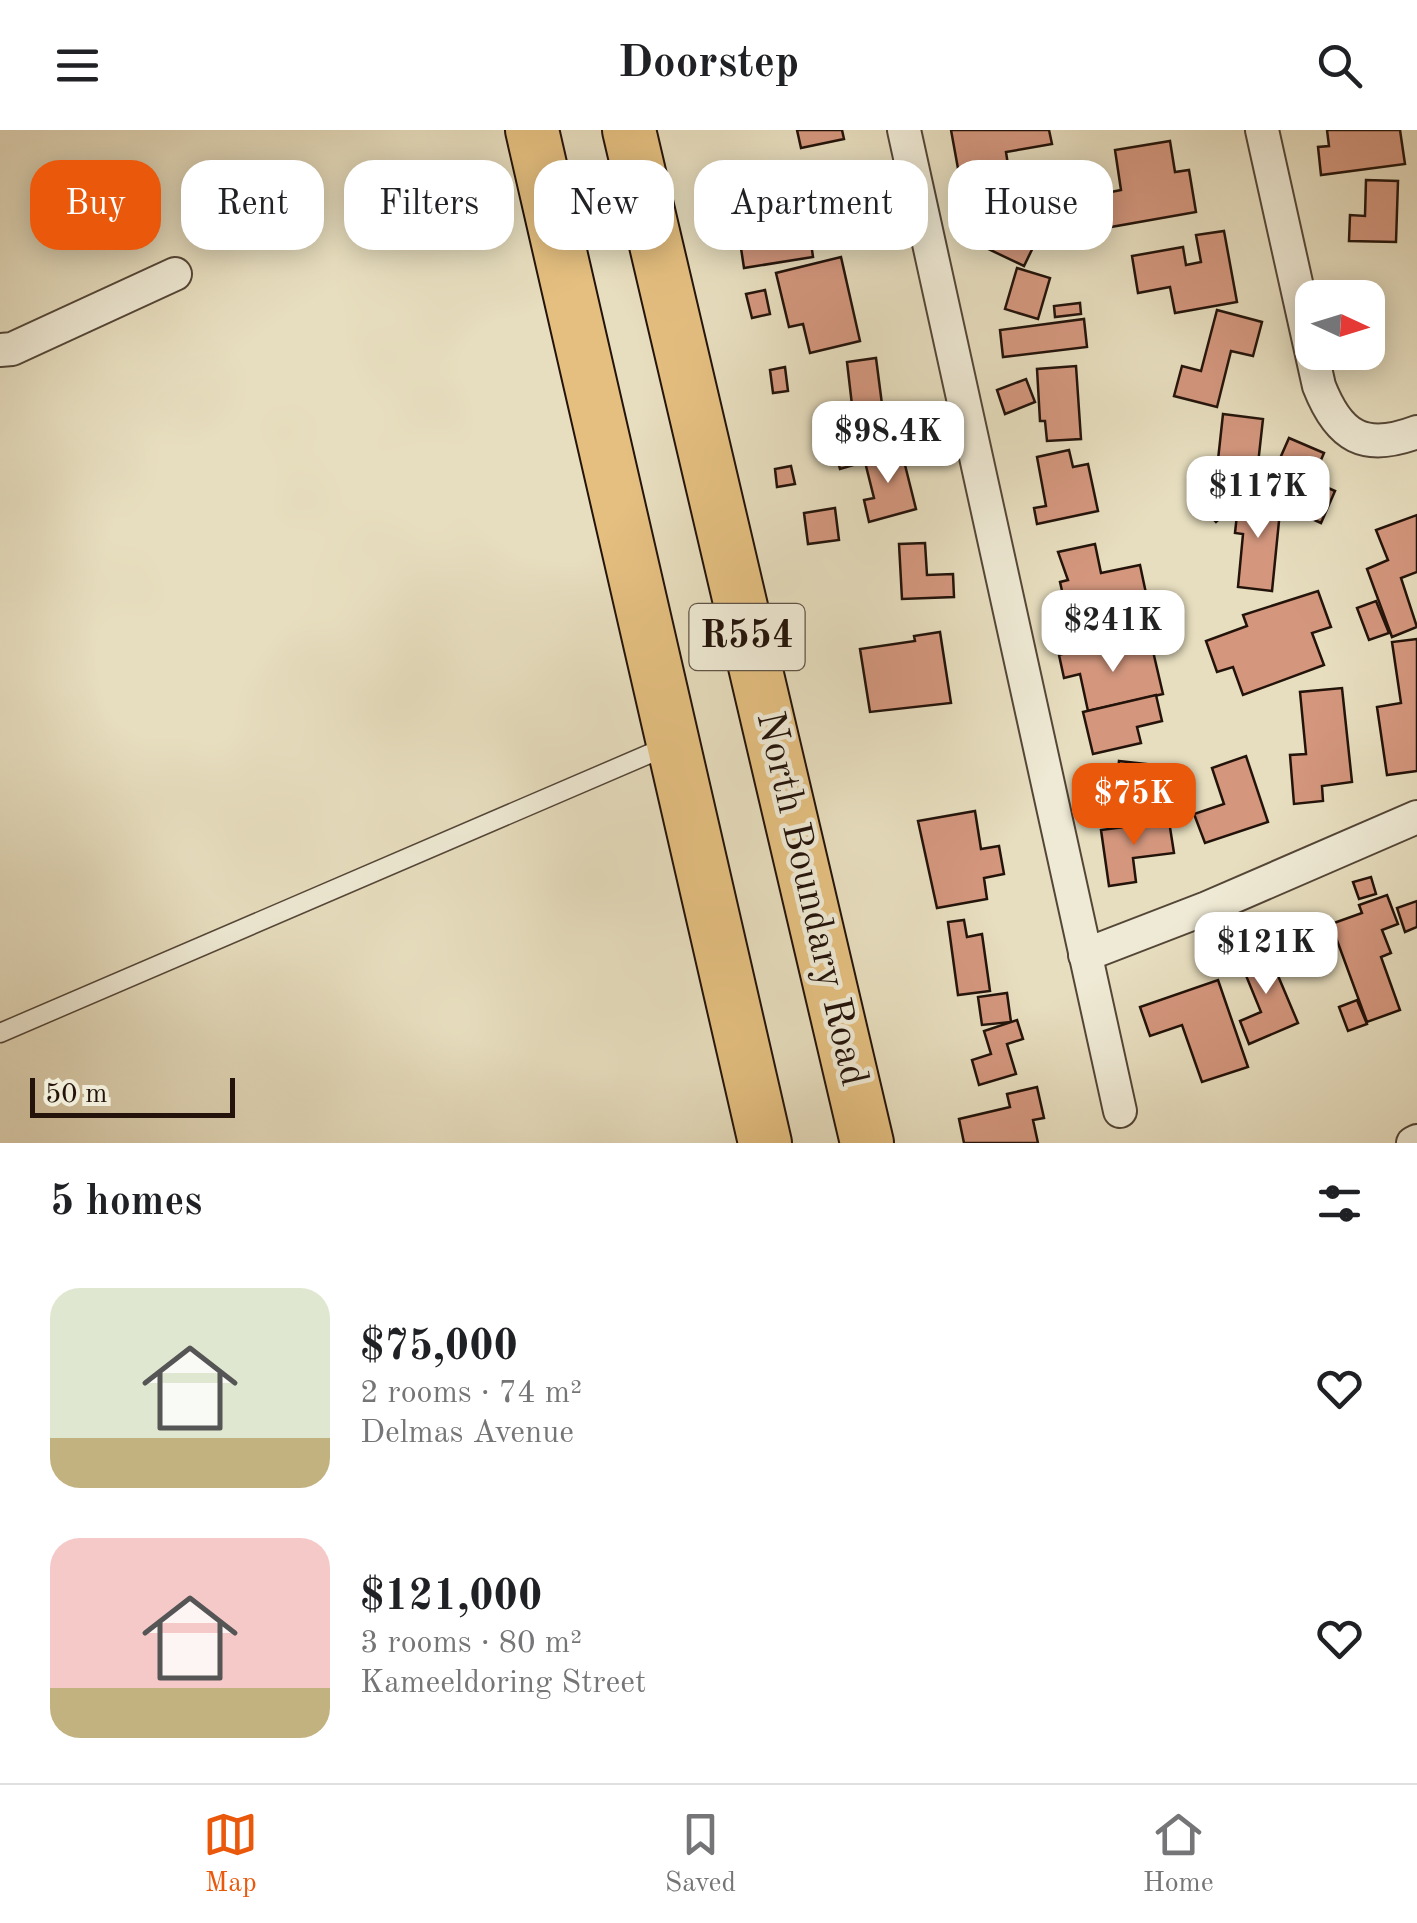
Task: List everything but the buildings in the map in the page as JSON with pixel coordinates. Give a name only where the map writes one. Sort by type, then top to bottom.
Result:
[{"type":"main road","name":"R554","points":[[532,130],[766,1143]]},
{"type":"main road","name":"North Boundary Road","points":[[628,130],[868,1143]]},
{"type":"street","points":[[904,130],[1120,1111]]},
{"type":"street","points":[[1262,130],[1328,409],[1344,430],[1361,438],[1393,441],[1417,432]]},
{"type":"street","points":[[0,350],[12,349],[175,274]]},
{"type":"street","points":[[1086,955],[1207,908],[1417,817]]},
{"type":"lane","points":[[0,1033],[676,743]]}]
